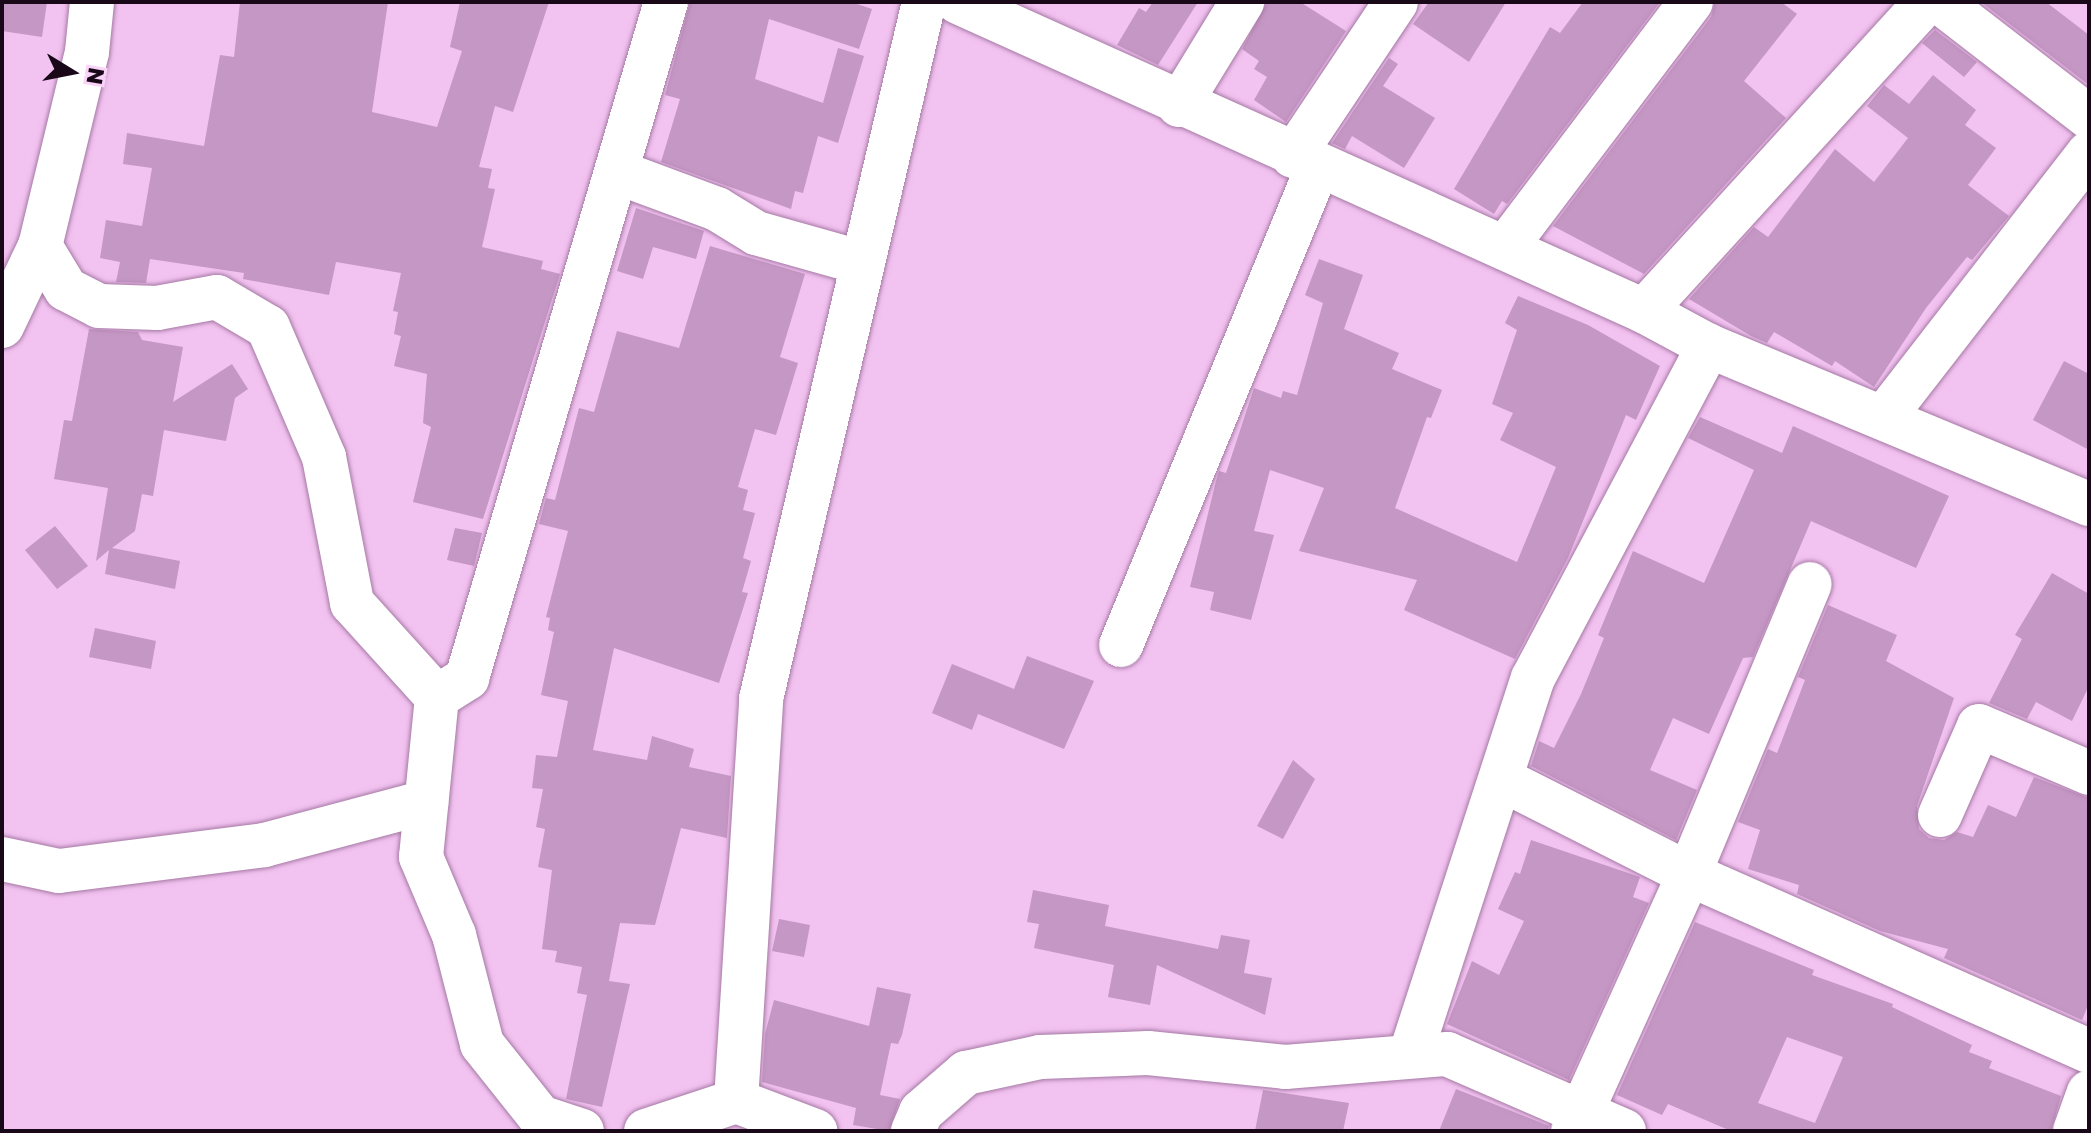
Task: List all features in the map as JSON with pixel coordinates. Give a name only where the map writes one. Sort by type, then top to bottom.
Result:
[{"type":"street","points":[[2,326],[40,246],[87,52],[92,2]]},
{"type":"street","points":[[437,697],[467,678],[666,2]]},
{"type":"street","points":[[736,1101],[761,699],[924,2]]},
{"type":"street","points":[[958,2],[1179,105],[1644,311],[1709,346],[2089,504]]},
{"type":"street","points":[[1179,105],[1242,2]]},
{"type":"street","points":[[1121,645],[1306,161],[1396,2]]},
{"type":"street","points":[[1505,248],[1691,2]]},
{"type":"street","points":[[1644,311],[1926,2]]},
{"type":"street","points":[[1940,2],[2089,117]]},
{"type":"street","points":[[1884,417],[2089,153]]},
{"type":"street","points":[[617,172],[717,209],[756,233],[863,263]]},
{"type":"street","points":[[40,246],[66,289],[99,306],[157,308],[217,297],[268,327],[324,457],[352,603],[437,697],[421,857],[454,935],[482,1044],[540,1117],[582,1131]]},
{"type":"street","points":[[1411,1053],[1533,678],[1709,346]]},
{"type":"street","points":[[1576,1122],[1689,874],[1810,584]]},
{"type":"street","points":[[1940,815],[1979,726],[2089,773]]},
{"type":"street","points":[[1501,779],[1689,874],[2089,1051]]},
{"type":"street","points":[[2,859],[59,871],[264,845],[426,802]]},
{"type":"street","points":[[913,1131],[921,1112],[966,1073],[1040,1057],[1148,1053],[1285,1067],[1411,1053],[1447,1054],[1576,1122],[1624,1131]]},
{"type":"street","points":[[2075,1131],[2089,1092]]},
{"type":"street","points":[[646,1131],[736,1101],[815,1131]]},
{"type":"building","points":[[2,2],[47,2],[42,37],[2,31]]},
{"type":"building","points":[[240,2],[388,2],[372,112],[437,127],[462,51],[450,47],[460,2],[549,2],[513,112],[495,106],[479,167],[492,169],[488,188],[495,189],[482,247],[543,261],[541,269],[560,274],[483,519],[413,502],[431,427],[423,423],[427,374],[394,366],[401,336],[394,334],[398,312],[393,311],[401,273],[336,262],[329,295],[243,279],[244,273],[150,259],[146,283],[116,282],[120,262],[100,258],[106,220],[142,226],[152,168],[123,164],[127,133],[204,146],[220,55],[234,57]]},
{"type":"building","points":[[690,2],[851,2],[872,9],[859,49],[769,19],[755,79],[823,103],[838,48],[864,56],[838,143],[818,136],[803,193],[795,191],[791,209],[661,162],[680,99],[665,95]]},
{"type":"building","points":[[1153,2],[1198,2],[1158,65],[1117,45],[1139,8],[1146,12]]},
{"type":"building","points":[[1267,2],[1300,2],[1346,31],[1286,122],[1254,100],[1267,77],[1254,69],[1259,61],[1242,49]]},
{"type":"building","points":[[1429,2],[1506,2],[1469,62],[1413,24]]},
{"type":"building","points":[[1583,2],[1660,2],[1507,204],[1502,201],[1494,214],[1454,189],[1550,27],[1560,33]]},
{"type":"building","points":[[1715,2],[1781,2],[1797,14],[1744,81],[1786,118],[1644,274],[1553,226],[1711,17]]},
{"type":"building","points":[[1981,2],[2046,2],[2089,35],[2089,85]]},
{"type":"building","points":[[1935,30],[1977,62],[1964,77],[1922,43]]},
{"type":"building","points":[[1389,58],[1398,64],[1383,86],[1435,118],[1404,168],[1352,136],[1345,149],[1332,143]]},
{"type":"building","points":[[1933,75],[1976,110],[1965,125],[1996,148],[1968,185],[2009,216],[1972,260],[1967,257],[1926,308],[1874,387],[1835,361],[1832,366],[1774,332],[1767,343],[1751,336],[1689,299],[1754,227],[1768,237],[1835,149],[1874,182],[1908,138],[1867,106],[1884,85],[1909,104]]},
{"type":"building","points":[[636,208],[704,231],[696,259],[653,247],[643,279],[617,271]]},
{"type":"building","points":[[710,246],[805,274],[780,357],[798,363],[776,435],[755,429],[738,487],[748,490],[743,510],[755,513],[743,558],[751,561],[742,592],[748,593],[719,683],[614,648],[593,750],[647,760],[652,736],[694,749],[689,767],[731,776],[727,838],[681,828],[655,925],[620,923],[609,981],[630,984],[602,1107],[566,1099],[587,995],[577,993],[582,967],[555,962],[557,951],[542,949],[552,870],[538,867],[545,829],[536,827],[543,789],[532,788],[536,755],[557,757],[568,701],[541,695],[554,632],[548,630],[550,618],[546,617],[568,531],[539,524],[546,498],[555,500],[579,408],[594,412],[617,331],[679,348]]},
{"type":"building","points":[[1319,259],[1363,275],[1344,329],[1399,353],[1392,369],[1442,390],[1431,418],[1427,417],[1395,508],[1517,562],[1556,467],[1500,440],[1513,413],[1492,404],[1517,330],[1505,323],[1518,296],[1588,325],[1660,366],[1636,420],[1626,415],[1568,558],[1515,659],[1404,610],[1417,580],[1299,551],[1324,488],[1270,470],[1254,531],[1274,535],[1251,620],[1210,610],[1214,592],[1190,587],[1219,471],[1226,473],[1254,388],[1281,398],[1283,391],[1297,395],[1323,303],[1305,295]]},
{"type":"building","points":[[89,329],[138,332],[142,340],[183,347],[173,402],[232,364],[248,389],[235,398],[226,441],[164,430],[153,496],[142,494],[135,531],[112,548],[180,561],[175,589],[105,574],[109,550],[96,561],[108,488],[54,479],[64,420],[72,421]]},
{"type":"building","points":[[2064,361],[2089,374],[2089,450],[2033,420]]},
{"type":"building","points":[[1700,417],[1782,453],[1793,426],[1949,496],[1916,568],[1811,521],[1753,657],[1743,658],[1709,734],[1673,718],[1650,770],[1697,790],[1676,840],[1531,766],[1539,741],[1554,748],[1581,694],[1604,638],[1598,635],[1633,551],[1704,583],[1754,470],[1688,438]]},
{"type":"building","points":[[55,526],[88,566],[57,589],[25,550]]},
{"type":"building","points":[[455,528],[482,533],[474,566],[447,560]]},
{"type":"building","points":[[2052,573],[2089,594],[2089,686],[2072,721],[2036,702],[2027,719],[1989,703],[2022,639],[2015,635]]},
{"type":"building","points":[[1828,605],[1897,635],[1886,661],[1954,698],[1917,806],[1919,829],[1929,838],[1944,840],[1957,832],[1973,837],[1988,805],[2016,817],[2034,777],[2089,798],[2089,1003],[2082,1020],[1944,958],[1948,949],[1880,931],[1797,894],[1799,885],[1748,869],[1760,830],[1738,822],[1768,749],[1777,753],[1805,680],[1798,677]]},
{"type":"building","points":[[95,628],[156,641],[151,669],[89,657]]},
{"type":"building","points":[[1027,656],[1094,681],[1064,749],[978,714],[972,730],[932,713],[952,664],[1014,689]]},
{"type":"building","points":[[1293,760],[1315,779],[1283,839],[1257,826]]},
{"type":"building","points":[[1531,840],[1640,877],[1633,897],[1649,903],[1569,1080],[1447,1024],[1472,961],[1499,975],[1524,921],[1498,909],[1515,872],[1520,874]]},
{"type":"building","points":[[1033,890],[1109,905],[1105,926],[1218,949],[1221,935],[1250,940],[1244,973],[1272,978],[1265,1015],[1157,965],[1150,1005],[1108,997],[1114,965],[1034,948],[1039,924],[1027,922]]},
{"type":"building","points":[[779,919],[810,925],[804,957],[772,951]]},
{"type":"building","points":[[1695,922],[1814,970],[1812,975],[1893,1004],[1892,1007],[1972,1045],[1969,1052],[1992,1061],[1989,1068],[2061,1096],[2051,1131],[1731,1131],[1668,1104],[1662,1115],[1617,1095]],"holes":[[[1787,1037],[1843,1057],[1815,1123],[1758,1103]]]},
{"type":"building","points":[[877,987],[911,994],[902,1035],[898,1044],[891,1043],[880,1095],[900,1099],[889,1131],[853,1125],[856,1108],[762,1082],[765,1034],[774,1000],[869,1026]]},
{"type":"building","points":[[1456,1089],[1549,1126],[1548,1131],[1439,1131]]},
{"type":"building","points":[[1263,1090],[1349,1103],[1343,1131],[1255,1131]]}]
